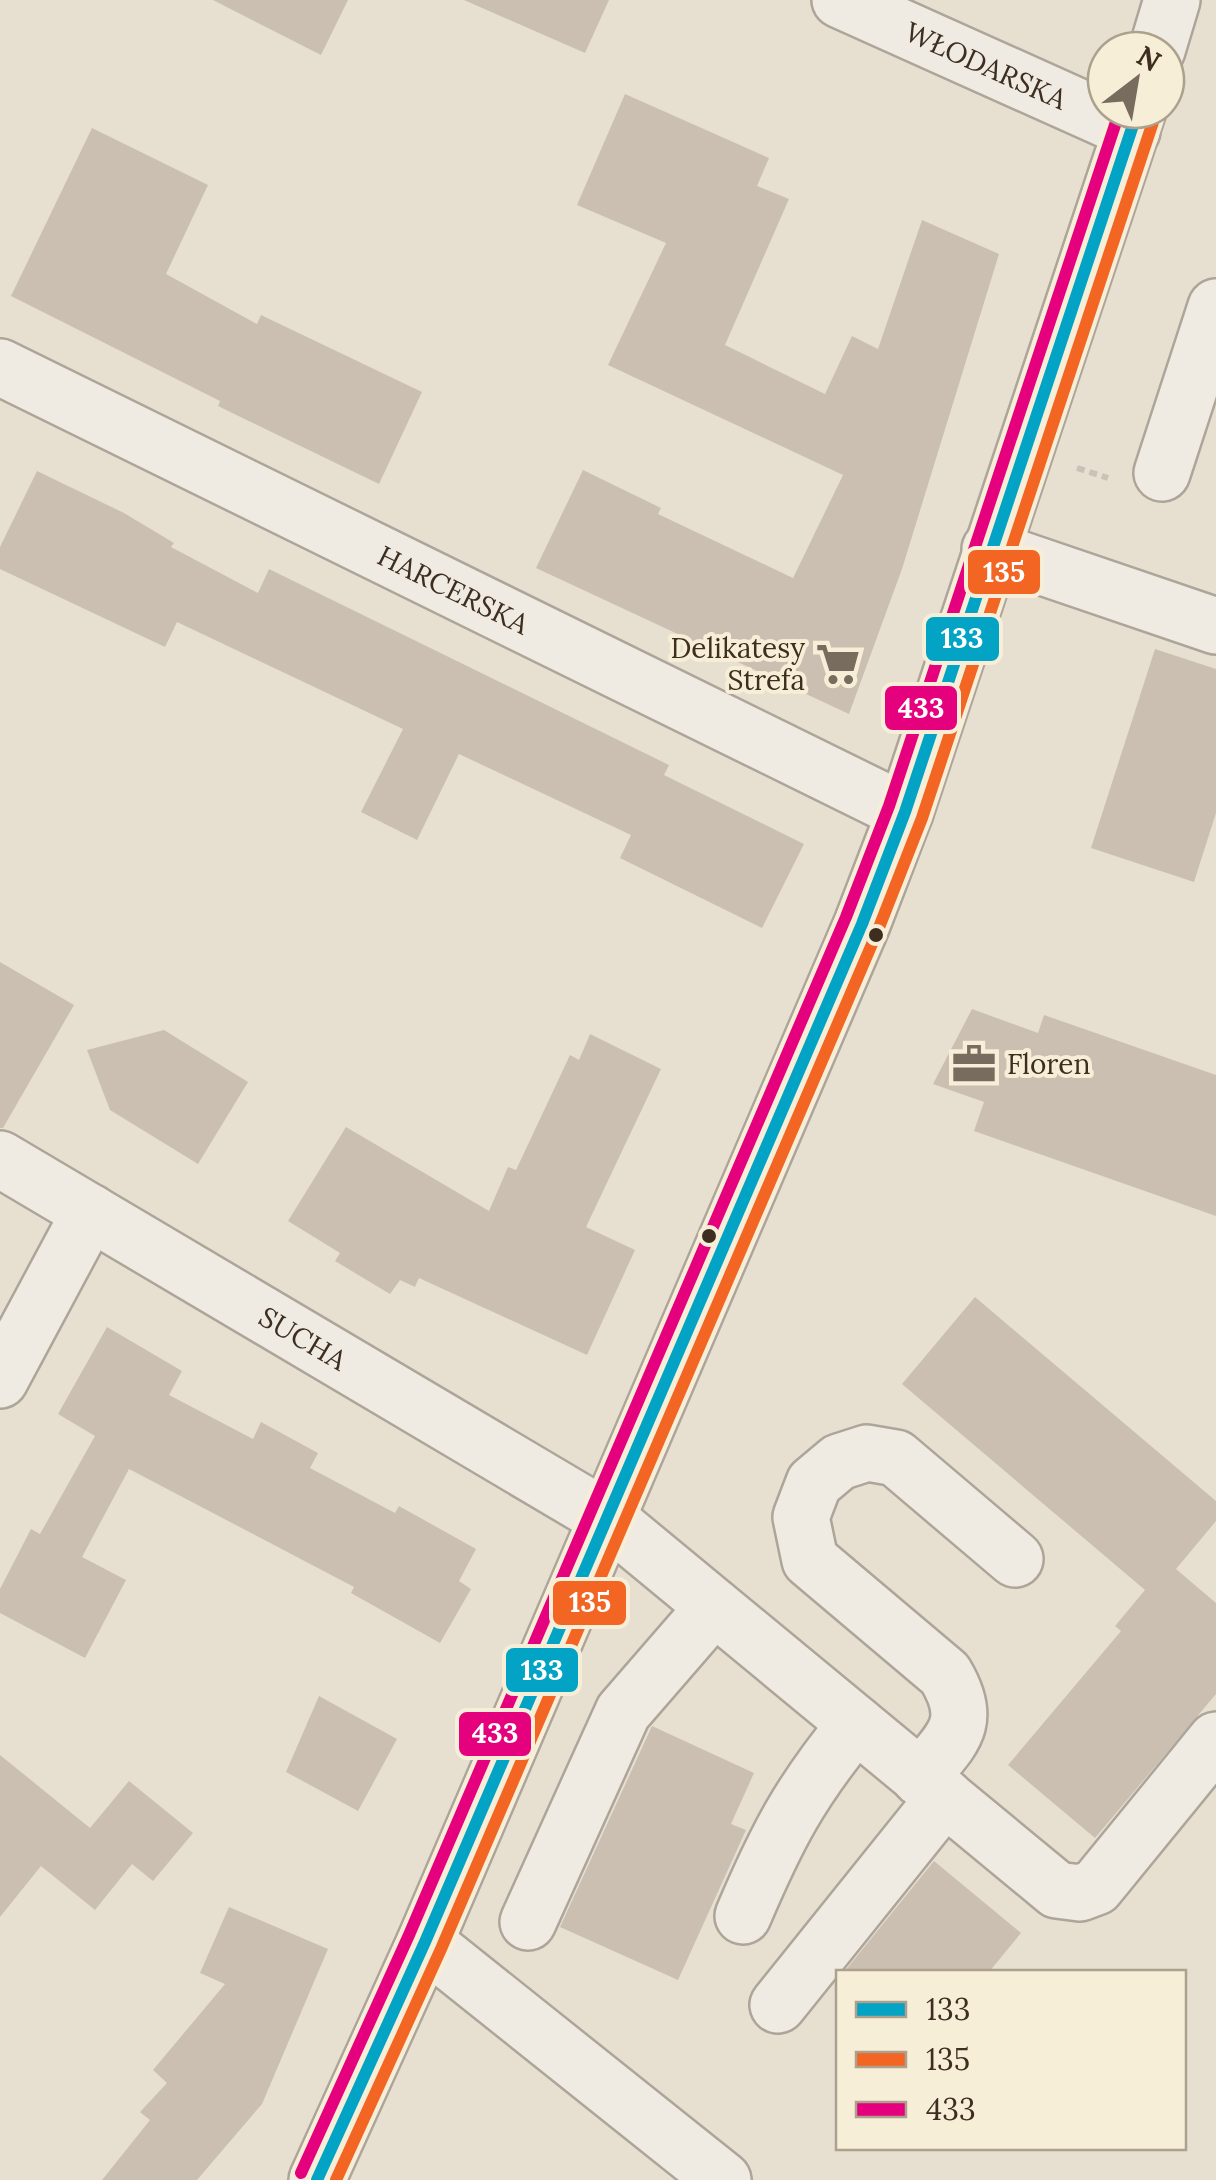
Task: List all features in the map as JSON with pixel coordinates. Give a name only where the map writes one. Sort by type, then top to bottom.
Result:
[{"type":"street","name":"WŁODARSKA","points":[[840,0],[1086,100]]},
{"type":"street","points":[[1163,30],[1172,0]]},
{"type":"street","points":[[317,2180],[608,1519],[906,812],[1132,130]]},
{"type":"street","points":[[1138,477],[1216,307]]},
{"type":"street","name":"HARCERSKA","points":[[0,366],[906,812]]},
{"type":"street","points":[[990,549],[1216,626]]},
{"type":"street","name":"SUCHA","points":[[0,1158],[608,1519],[1056,1890],[1080,1894],[1096,1887],[1216,1740]]},
{"type":"street","points":[[0,1380],[90,1212]]},
{"type":"street","points":[[778,2005],[933,1788],[962,1716],[958,1696],[945,1674],[810,1560],[800,1517],[814,1482],[839,1462],[866,1453],[896,1458],[1014,1559]]},
{"type":"street","points":[[528,1922],[623,1712],[714,1607]]},
{"type":"street","points":[[743,1916],[782,1825],[809,1780],[856,1724]]},
{"type":"street","points":[[425,1942],[723,2180]]},
{"type":"path","points":[[1058,462],[1138,477]]},
{"type":"building","points":[[213,0],[348,0],[321,55]]},
{"type":"building","points":[[464,0],[609,0],[585,53]]},
{"type":"building","points":[[625,94],[769,158],[757,186],[789,199],[725,345],[825,394],[852,336],[878,349],[922,220],[999,254],[902,569],[849,714],[536,568],[583,470],[661,508],[658,514],[793,578],[843,475],[608,365],[666,243],[577,205]]},
{"type":"building","points":[[92,128],[208,185],[166,274],[257,324],[261,315],[422,392],[379,484],[218,406],[220,401],[11,296]]},
{"type":"building","points":[[37,471],[124,513],[174,543],[171,547],[258,593],[269,569],[669,765],[664,775],[804,844],[762,928],[620,858],[631,835],[459,754],[417,840],[361,812],[403,729],[177,622],[165,647],[0,569],[0,547]]},
{"type":"building","points":[[1155,649],[1216,669],[1216,813],[1194,882],[1091,848]]},
{"type":"building","points":[[0,962],[74,1005],[3,1128],[0,1128]]},
{"type":"building","points":[[972,1009],[1038,1033],[1044,1015],[1216,1075],[1216,1216],[974,1131],[984,1102],[933,1084]]},
{"type":"building","points":[[164,1030],[248,1082],[198,1164],[110,1110],[87,1050]]},
{"type":"building","points":[[590,1034],[661,1069],[586,1227],[635,1250],[587,1355],[419,1278],[415,1287],[400,1280],[390,1294],[335,1261],[340,1253],[288,1221],[346,1127],[489,1211],[508,1167],[516,1170],[570,1055],[579,1060]]},
{"type":"building","points":[[975,1297],[1216,1501],[1216,1521],[1176,1569],[1216,1603],[1216,1694],[1095,1838],[1008,1765],[1121,1631],[1115,1626],[1145,1590],[902,1384]]},
{"type":"building","points":[[107,1327],[182,1371],[169,1395],[253,1439],[261,1422],[318,1453],[310,1468],[395,1513],[399,1506],[476,1549],[459,1581],[471,1589],[440,1643],[351,1593],[354,1587],[129,1469],[82,1557],[126,1580],[85,1658],[0,1613],[0,1589],[31,1529],[40,1534],[95,1436],[58,1414]]},
{"type":"building","points":[[319,1696],[397,1739],[358,1811],[286,1772]]},
{"type":"building","points":[[652,1726],[754,1773],[731,1824],[746,1830],[678,1980],[560,1927]]},
{"type":"building","points":[[0,1755],[90,1828],[129,1781],[193,1833],[153,1881],[132,1864],[95,1910],[41,1866],[0,1917]]},
{"type":"building","points":[[934,1861],[1021,1933],[991,1970],[846,1970]]},
{"type":"building","points":[[229,1907],[328,1949],[262,2104],[197,2180],[102,2180],[150,2120],[140,2112],[167,2083],[153,2070],[225,1984],[200,1973]]},
{"type":"transit line","name":"433","points":[[301,2173],[409,1935],[846,917],[889,806],[1113,130]]},
{"type":"transit line","name":"133","points":[[317,2180],[425,1942],[862,924],[905,812],[1131,130]]},
{"type":"transit line","name":"135","points":[[336,2180],[441,1949],[878,930],[922,818],[1150,130]]},
{"type":"place","name":"Delikatesy Strefa","points":[[838,664]]},
{"type":"place","name":"Floren","points":[[974,1064]]}]
